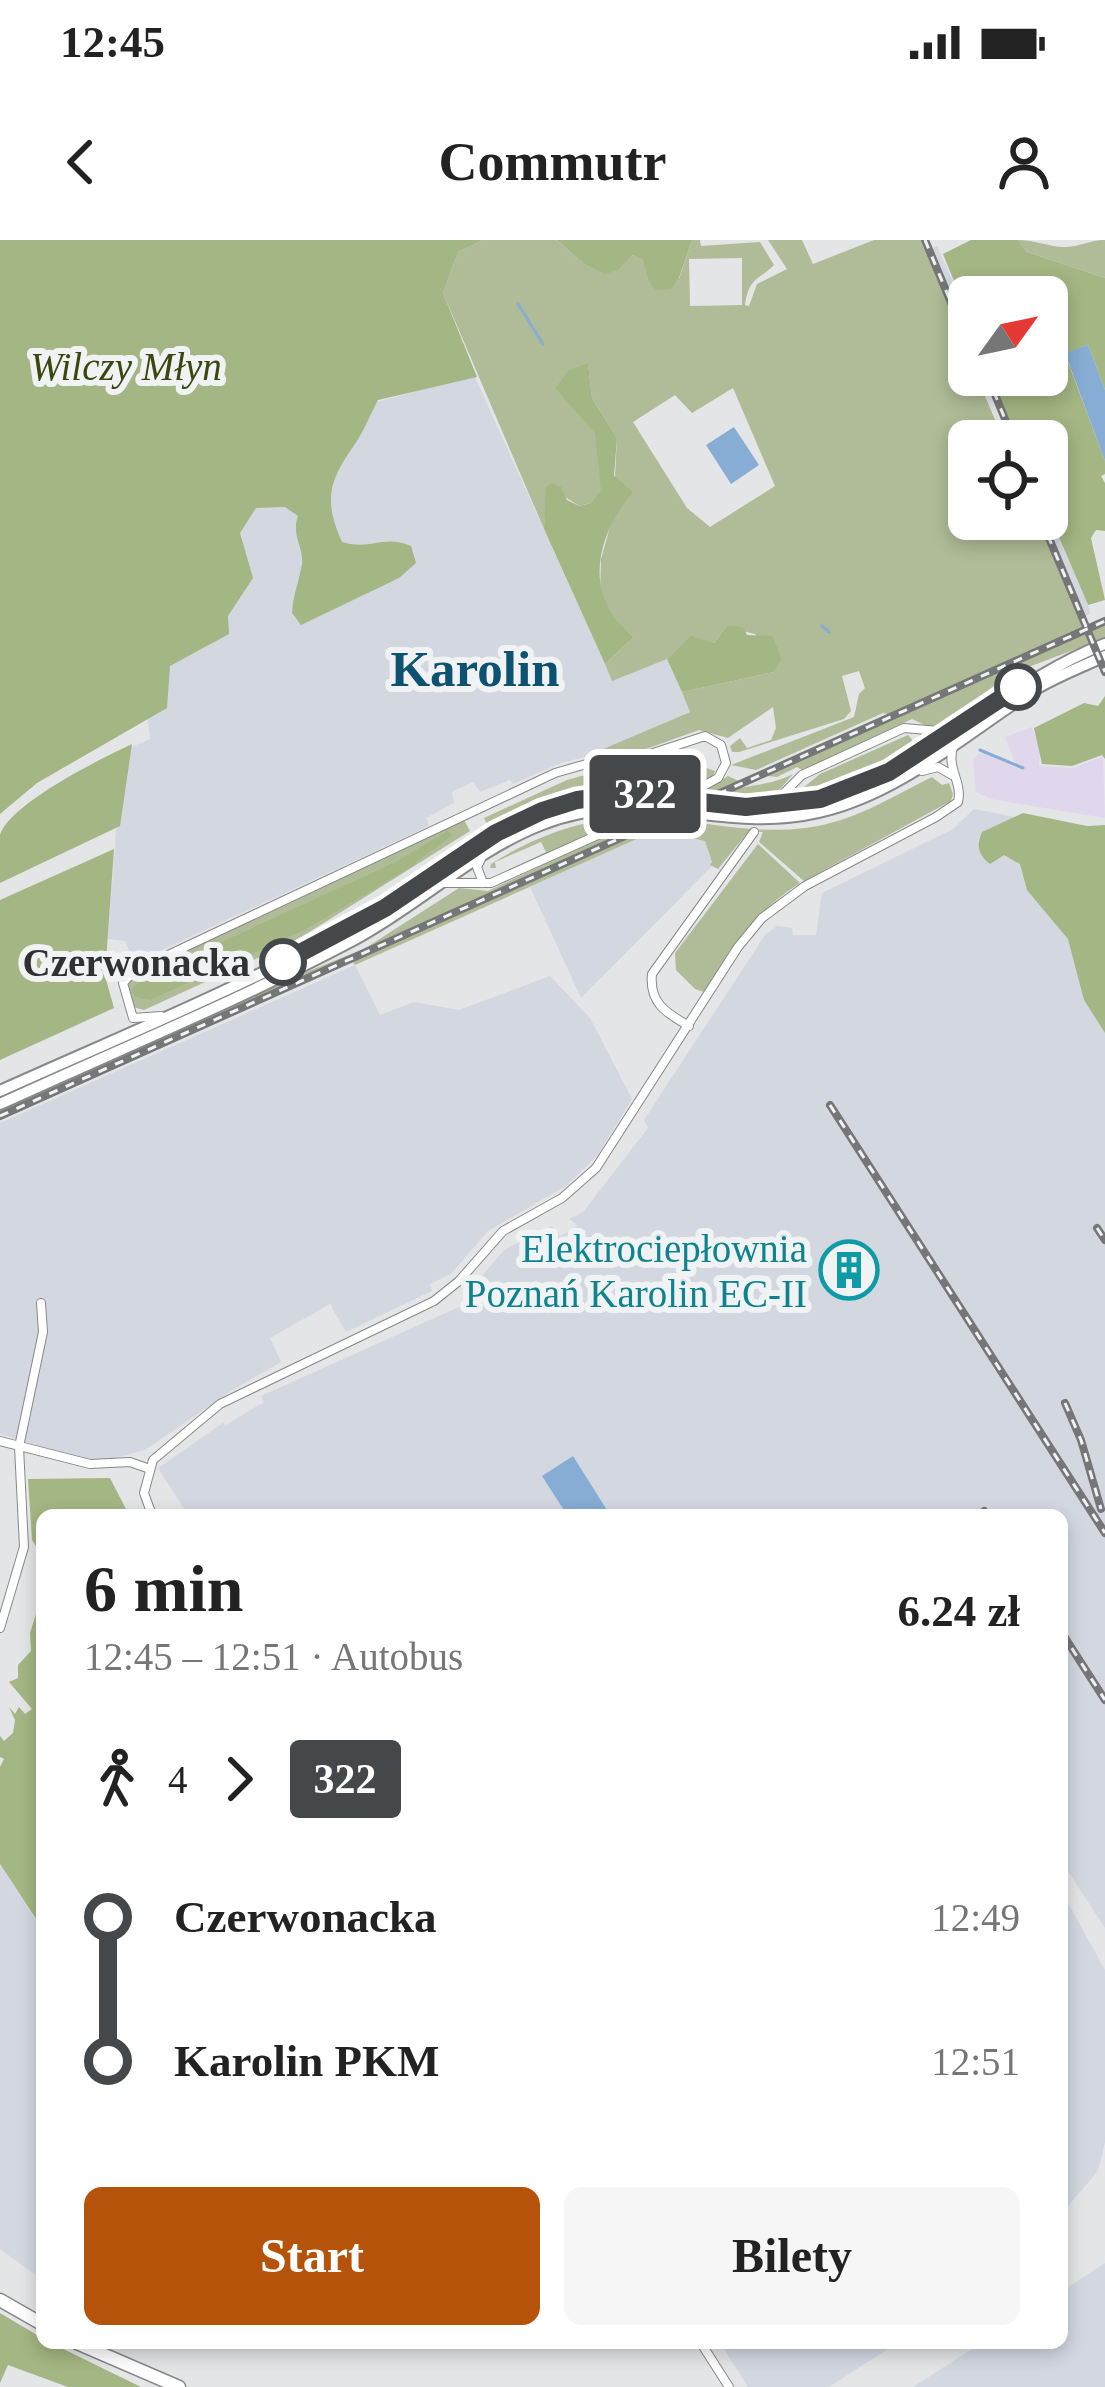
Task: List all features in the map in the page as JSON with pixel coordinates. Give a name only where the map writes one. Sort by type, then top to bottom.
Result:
[{"type":"main road","points":[[0,1104],[338,948],[537,826],[594,810],[646,806],[726,818],[784,818],[837,807],[904,777],[1032,678],[1105,644]]},
{"type":"main road","points":[[0,1091],[342,932],[405,896],[496,833],[542,811],[577,800],[628,794],[739,806],[797,804],[855,788],[1105,656]]},
{"type":"main road","points":[[0,2300],[36,2321]]},
{"type":"main road","points":[[91,2349],[179,2387]]},
{"type":"street","points":[[150,1509],[144,1493],[147,1468],[159,1452],[235,1394],[443,1295],[491,1240],[573,1190],[608,1154],[738,947],[763,917],[805,886],[951,808],[960,794],[949,759],[953,737],[904,728],[815,768],[780,796]]},
{"type":"street","points":[[916,728],[922,740],[918,753]]},
{"type":"street","points":[[133,1018],[122,983],[134,971],[561,770],[638,757],[705,736],[721,745],[726,766],[720,777],[696,790]]},
{"type":"street","points":[[904,777],[935,767],[952,776]]},
{"type":"street","points":[[445,883],[496,881],[620,824]]},
{"type":"street","points":[[688,1026],[657,1003],[651,991],[652,974],[754,832]]},
{"type":"street","points":[[482,857],[477,870],[483,883]]},
{"type":"street","points":[[116,1040],[133,1018],[169,1015]]},
{"type":"street","points":[[0,1628],[24,1546],[19,1447],[44,1332],[41,1303]]},
{"type":"street","points":[[0,1441],[90,1464],[130,1462],[147,1468]]},
{"type":"street","points":[[705,2349],[729,2387]]},
{"type":"shaded area","points":[[937,246],[950,276],[948,307],[928,259],[926,251]]},
{"type":"shaded area","points":[[474,375],[612,680],[667,659],[691,711],[513,784],[510,780],[480,792],[473,782],[452,792],[454,803],[426,818],[429,826],[134,963],[125,941],[108,939],[122,751],[150,739],[172,482],[295,425]]},
{"type":"shaded area","points":[[1046,540],[1060,540],[1089,608],[1090,614],[1079,619]]},
{"type":"shaded area","points":[[1032,727],[1040,748],[1039,766],[1073,768],[1103,756],[1105,818],[991,799],[976,792],[973,758],[985,751],[1015,763],[1005,737]]},
{"type":"shaded area","points":[[974,809],[1105,834],[1105,1928],[1068,1871],[1068,1509],[184,1509],[158,1468],[223,1423],[264,1402],[261,1396],[470,1302],[468,1292],[505,1249],[552,1226],[560,1236],[578,1226],[569,1219],[583,1212],[648,1128],[644,1120],[765,935],[777,926],[792,928],[793,935],[816,935],[822,893],[953,829]]},
{"type":"shaded area","points":[[657,830],[705,841],[713,865],[581,998],[530,887]]},
{"type":"shaded area","points":[[355,965],[380,1015],[414,1002],[459,1010],[550,976],[590,1018],[632,1099],[597,1156],[566,1186],[488,1231],[451,1274],[430,1284],[432,1291],[346,1332],[330,1304],[270,1338],[281,1362],[145,1450],[97,1463],[0,1434],[0,1123]]},
{"type":"shaded area","points":[[0,1865],[36,1920],[36,2276],[0,2249]]},
{"type":"shaded area","points":[[1068,1903],[1105,1970],[1105,2142],[1098,2171],[1068,2206]]},
{"type":"shaded area","points":[[1105,2263],[1105,2387],[913,2387],[972,2349],[1068,2349],[1068,2287]]},
{"type":"shaded area","points":[[724,2349],[888,2349],[829,2387],[748,2387]]},
{"type":"green space","name":"Wilczy Młyn","points":[[0,240],[483,240],[458,252],[443,293],[477,377],[378,400],[334,480],[332,514],[342,542],[401,543],[411,546],[416,563],[399,578],[301,625],[292,613],[302,564],[298,516],[285,507],[256,508],[240,533],[253,578],[228,616],[229,634],[170,666],[167,708],[37,783],[0,814]]},
{"type":"green space","points":[[483,240],[557,240],[583,263],[632,255],[644,259],[648,280],[679,279],[692,240],[700,240],[701,246],[760,242],[774,265],[752,284],[745,305],[749,306],[757,284],[787,269],[768,240],[802,240],[813,264],[874,240],[922,240],[948,305],[948,396],[985,396],[995,420],[948,420],[948,540],[1046,540],[1083,628],[756,770],[731,765],[854,717],[865,688],[859,671],[842,676],[851,711],[844,719],[739,752],[732,752],[730,746],[740,738],[747,748],[771,740],[776,728],[773,707],[728,738],[699,730],[635,753],[587,756],[690,712],[682,692],[774,672],[755,634],[726,627],[714,643],[691,637],[667,659],[612,681],[605,664],[634,637],[614,622],[600,594],[601,559],[613,516],[617,438],[592,398],[588,364],[555,389],[596,433],[602,490],[591,503],[579,506],[547,485],[544,529],[443,293],[458,252]],"holes":[[[742,258],[742,305],[690,306],[689,259]],[[733,388],[775,486],[710,527],[687,508],[633,422],[675,395],[692,413]]]},
{"type":"green space","points":[[557,240],[692,240],[679,278],[671,289],[656,290],[643,259],[632,255],[618,270],[605,274],[583,263]]},
{"type":"green space","points":[[971,240],[1018,240],[1027,252],[1105,278],[1105,390],[1088,345],[1068,353],[1068,276],[952,276],[943,254]]},
{"type":"green space","points":[[1018,240],[1062,247],[1105,240],[1105,278],[1027,252]]},
{"type":"green space","points":[[1068,362],[1105,461],[1101,476],[1105,531],[1096,530],[1091,538],[1105,600],[1088,605],[1060,540],[1068,540],[1068,420],[1009,420],[1000,396],[1068,396]]},
{"type":"green space","points":[[588,363],[592,398],[617,438],[614,476],[633,492],[610,528],[600,567],[607,604],[617,622],[634,637],[605,664],[544,529],[546,486],[561,487],[567,500],[579,506],[591,503],[601,490],[595,433],[555,389],[568,371]]},
{"type":"green space","points":[[1105,624],[1105,638],[1010,674],[941,725],[929,727],[912,719],[802,770],[797,767],[777,777],[768,776]]},
{"type":"green space","points":[[726,627],[743,627],[747,635],[773,636],[781,659],[774,672],[682,692],[667,659],[691,636],[714,643]]},
{"type":"green space","points":[[1105,696],[1105,759],[1102,755],[1072,766],[1042,764],[1034,728],[1084,703],[1098,706]]},
{"type":"green space","points":[[908,735],[914,742],[902,756],[871,777],[796,798],[607,793],[558,800],[490,830],[363,914],[294,947],[490,829],[484,818],[567,780],[676,757],[715,771],[693,787],[700,792],[728,776],[741,782],[720,795],[793,774],[775,795],[792,797],[820,774]]},
{"type":"green space","points":[[132,744],[120,826],[0,883],[0,835],[7,823],[58,783]]},
{"type":"green space","points":[[932,777],[942,785],[949,783],[951,801],[804,881],[759,842],[763,832],[748,832],[718,869],[710,865],[705,841],[657,830],[355,965],[352,961],[657,826],[650,821],[0,1115],[0,1109],[364,949],[459,888],[488,891],[622,827],[615,822],[502,874],[546,852],[541,842],[490,868],[491,864],[509,853],[546,835],[627,818],[765,830],[805,828],[855,815]]},
{"type":"green space","points":[[1023,813],[1105,825],[1105,1033],[1084,1000],[1068,939],[1027,890],[1020,864],[1004,855],[990,864],[981,853],[982,832]]},
{"type":"green space","points":[[464,820],[470,831],[295,941],[144,1010],[133,1007],[127,985],[133,976]]},
{"type":"green space","points":[[447,831],[452,835],[413,866],[306,929],[150,1000],[136,997],[131,989],[143,978],[398,861]]},
{"type":"green space","points":[[758,844],[800,883],[757,918],[704,992],[695,989],[676,970],[675,953]]},
{"type":"green space","points":[[114,849],[105,976],[114,1008],[0,1060],[0,900]]},
{"type":"green space","points":[[110,1478],[126,1509],[36,1509],[36,1546],[28,1479]]},
{"type":"green space","points":[[36,1614],[36,1919],[0,1864],[0,1767],[4,1759],[0,1736],[4,1741],[13,1733],[15,1720],[9,1707],[15,1714],[19,1707],[25,1714],[32,1709],[9,1682],[18,1678],[18,1665],[31,1651]]},
{"type":"green space","points":[[0,2313],[36,2334],[36,2349],[63,2349],[141,2387],[68,2387],[8,2365],[0,2383]]},
{"type":"water","points":[[1088,345],[1105,390],[1105,461],[1068,361],[1068,352]]},
{"type":"water","points":[[734,427],[759,465],[731,484],[706,445]]},
{"type":"water","points":[[573,1456],[606,1509],[563,1509],[542,1476]]},
{"type":"waterway","points":[[518,304],[543,344]]},
{"type":"waterway","points":[[822,626],[829,632]]},
{"type":"waterway","points":[[980,750],[1023,768]]},
{"type":"tunnel","points":[[620,825],[696,790]]},
{"type":"railway","points":[[925,240],[948,295]]},
{"type":"railway","points":[[996,396],[1005,420]]},
{"type":"railway","points":[[1050,540],[1105,672]]},
{"type":"railway","points":[[718,794],[1105,621]]},
{"type":"railway","points":[[0,1116],[654,823]]},
{"type":"railway","points":[[830,1105],[1105,1533]]},
{"type":"railway","points":[[1097,1228],[1105,1240]]},
{"type":"railway","points":[[1065,1403],[1101,1509]]},
{"type":"railway","points":[[1068,1642],[1105,1700]]},
{"type":"bus line","name":"322","points":[[283,962],[385,908],[528,816],[577,800],[628,794],[746,807],[820,799],[889,772],[1018,687]]},
{"type":"place","name":"Czerwonacka","points":[[283,962]]},
{"type":"place","name":"Elektrociepłownia Poznań Karolin EC-II","points":[[849,1270]]},
{"type":"district","name":"Karolin","points":[[475,668]]}]
